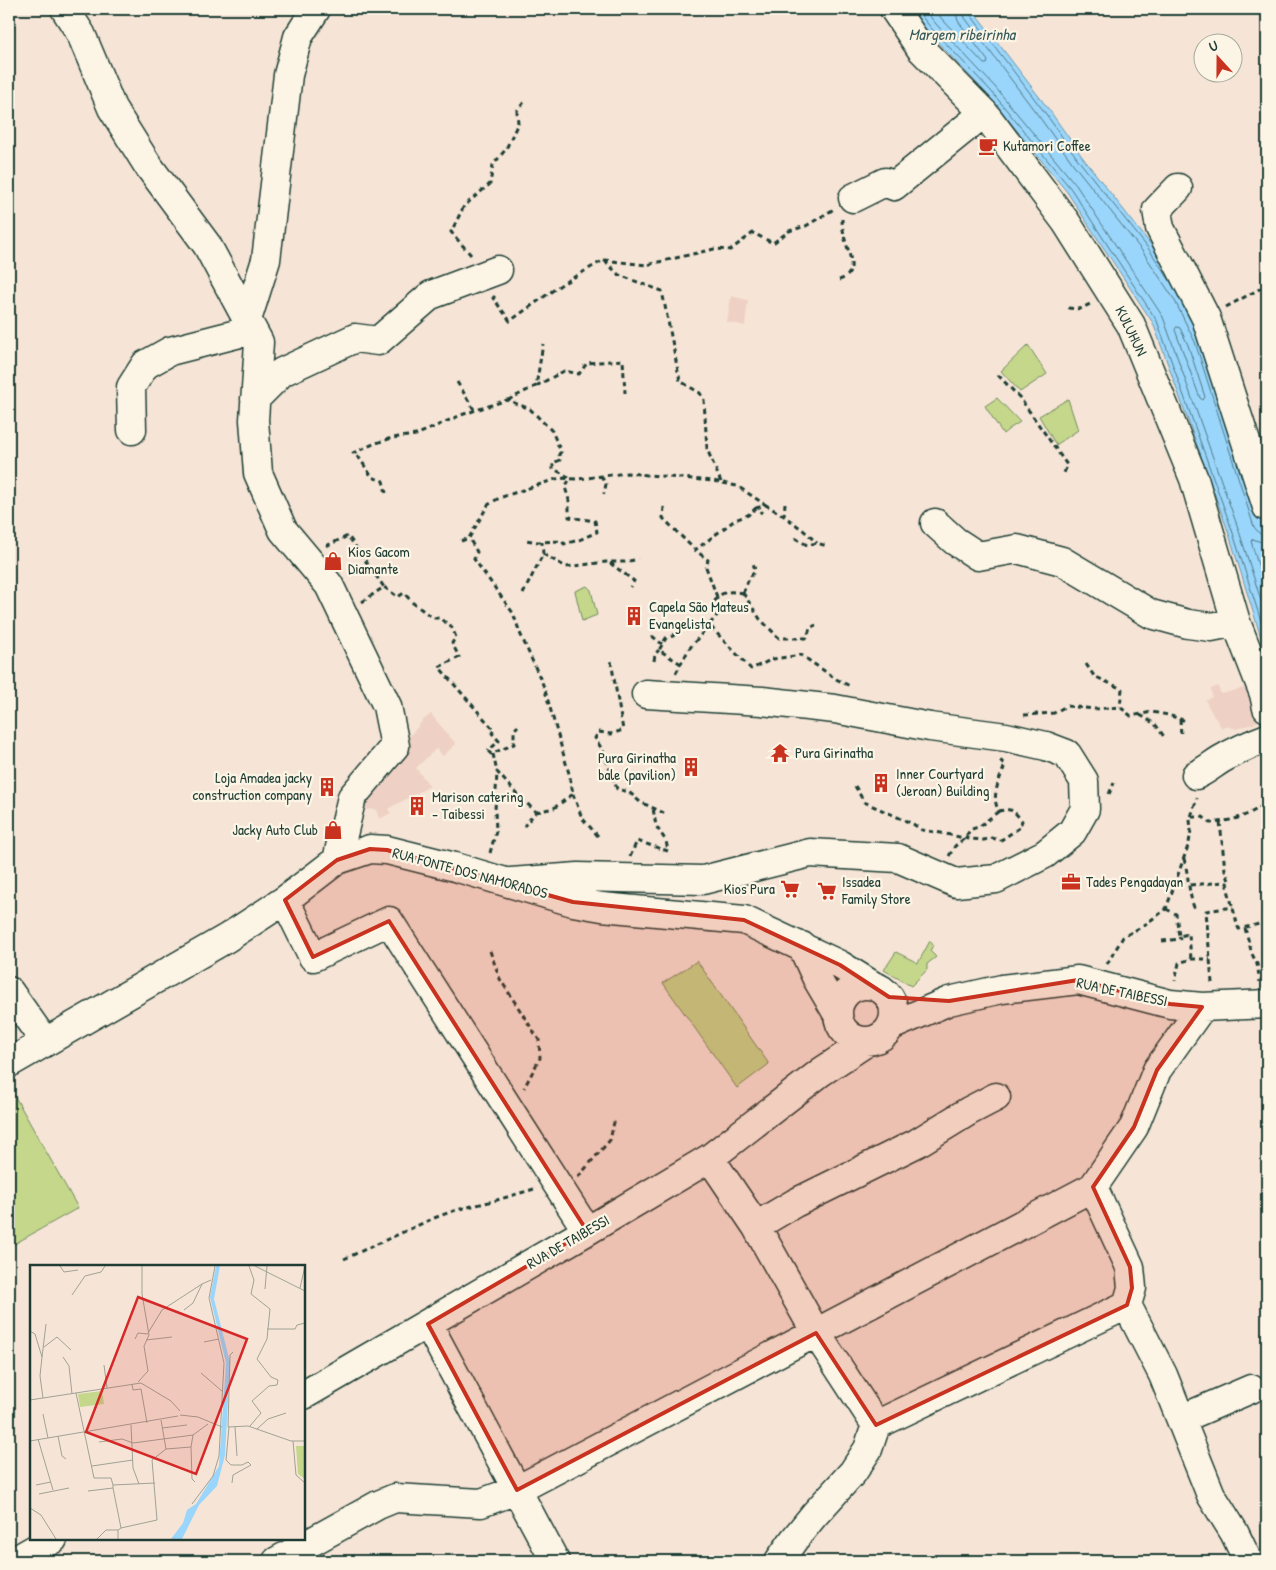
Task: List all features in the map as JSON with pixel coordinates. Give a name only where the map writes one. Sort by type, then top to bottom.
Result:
[{"type":"street","points":[[65,9],[81,34],[112,108],[147,164],[207,245],[258,342],[254,420],[258,473],[282,530],[329,585],[387,706],[395,746],[352,797],[337,860]]},
{"type":"street","points":[[249,325],[266,260],[288,75],[298,36],[316,9]]},
{"type":"street","name":"KULUHUN","points":[[894,9],[921,48],[984,113],[1066,222],[1131,325],[1194,479],[1236,622],[1264,694],[1267,708]]},
{"type":"street","points":[[847,202],[884,182],[894,186],[984,113]]},
{"type":"street","points":[[1178,188],[1156,210],[1160,228],[1206,318],[1267,507]]},
{"type":"street","points":[[255,399],[282,372],[355,338],[378,342],[431,295],[489,273]]},
{"type":"street","points":[[132,430],[131,387],[145,365],[170,351],[249,325]]},
{"type":"street","points":[[935,523],[955,541],[978,556],[1017,548],[1062,561],[1150,614],[1188,624],[1211,627],[1236,622]]},
{"type":"street","points":[[511,882],[578,876],[703,880],[810,853],[898,858],[956,883],[996,879],[1045,854],[1072,832],[1086,809],[1084,781],[1067,754],[1038,744],[1006,737],[930,727],[835,709],[646,694]]},
{"type":"street","points":[[1197,786],[1207,770],[1220,760],[1267,738]]},
{"type":"street","name":"RUA FONTE DOS NAMORADOS","points":[[9,1062],[227,938],[285,900],[337,860],[370,849],[387,850],[485,875],[573,902],[602,907],[744,920],[840,965],[881,991]]},
{"type":"street","points":[[285,900],[312,958],[389,921],[587,1232]]},
{"type":"street","points":[[802,946],[817,979],[838,1017],[843,1030],[850,1037],[868,1042],[877,1039],[885,1034],[891,1026],[894,1011],[893,1006],[881,991],[862,985],[852,988],[839,1003],[838,1017],[821,1072]]},
{"type":"street","name":"RUA DE TAIBESSI","points":[[891,1026],[949,1000],[1002,989],[1078,980],[1170,1004],[1202,1007],[1265,1005]]},
{"type":"street","name":"RUA DE TAIBESSI","points":[[881,991],[949,1000]]},
{"type":"street","points":[[9,992],[45,1042]]},
{"type":"street","points":[[277,1561],[378,1505],[396,1498],[481,1503],[517,1490],[1093,1186],[1134,1127],[1157,1070],[1202,1007]]},
{"type":"street","name":"RUA DE TAIBESSI","points":[[305,1394],[587,1232],[710,1158],[821,1072],[868,1042]]},
{"type":"street","points":[[756,1226],[795,1203],[917,1143],[969,1110],[996,1098]]},
{"type":"street","points":[[710,1158],[756,1226],[816,1333],[876,1426]]},
{"type":"street","points":[[1093,1186],[1130,1267],[1132,1288],[1127,1305],[1163,1375],[1211,1495],[1234,1532],[1248,1561]]},
{"type":"street","points":[[780,1561],[814,1515],[853,1472],[868,1448],[876,1426],[1127,1305]]},
{"type":"street","points":[[428,1324],[555,1561]]},
{"type":"street","points":[[1181,1419],[1251,1389]]},
{"type":"street","points":[[14,1561],[51,1540]]},
{"type":"path","points":[[489,273],[451,232],[464,206],[490,184],[493,164],[506,149],[518,123],[518,111],[525,101]]},
{"type":"path","points":[[510,321],[562,284],[604,260],[646,265],[714,249],[730,250],[752,233],[773,243],[790,231],[806,226],[847,202]]},
{"type":"path","points":[[838,280],[845,278],[850,272],[852,265],[844,234],[847,202]]},
{"type":"path","points":[[604,260],[619,275],[662,291],[680,381],[700,394],[704,400],[707,450],[721,483]]},
{"type":"path","points":[[1206,318],[1267,285]]},
{"type":"path","points":[[536,386],[543,344]]},
{"type":"path","points":[[386,493],[383,482],[372,477],[360,459],[353,453],[392,438],[416,435],[474,411],[507,400],[564,371],[579,374],[587,363],[623,360],[625,394]]},
{"type":"path","points":[[998,375],[1020,398],[1067,465],[1063,476]]},
{"type":"path","points":[[457,382],[474,411]]},
{"type":"path","points":[[507,400],[530,409],[552,431],[561,452],[559,454],[560,460],[553,463],[553,469],[570,479]]},
{"type":"path","points":[[461,541],[469,538],[488,505],[499,498],[559,478],[578,480],[627,473],[737,486],[784,516],[817,543],[827,546]]},
{"type":"path","points":[[601,476],[606,484],[604,494]]},
{"type":"path","points":[[526,540],[542,542],[562,541],[564,544],[580,540],[597,532],[595,521],[569,517],[569,500],[565,487],[570,479]]},
{"type":"path","points":[[784,503],[784,516]]},
{"type":"path","points":[[695,550],[735,520],[748,515],[756,508],[766,505]]},
{"type":"path","points":[[664,508],[663,518],[695,550],[708,560],[706,568],[717,596]]},
{"type":"path","points":[[756,508],[762,514]]},
{"type":"path","points":[[300,550],[307,545],[316,551],[348,536],[384,587],[398,597],[404,593],[413,603],[433,618],[439,618],[451,626],[456,637],[452,643],[459,657],[440,667],[494,730],[492,733],[499,741],[488,751],[493,754],[497,772],[496,831],[485,875]]},
{"type":"path","points":[[469,538],[477,552],[474,559],[513,613],[544,687],[570,777],[573,794],[582,818],[598,836]]},
{"type":"path","points":[[795,538],[807,545],[817,543]]},
{"type":"path","points":[[523,594],[543,554],[542,542]]},
{"type":"path","points":[[543,554],[566,567],[626,562],[638,559]]},
{"type":"path","points":[[610,563],[634,581],[630,587]]},
{"type":"path","points":[[743,593],[755,570],[753,563]]},
{"type":"path","points":[[361,602],[384,587]]},
{"type":"path","points":[[673,696],[676,673],[689,649],[718,614],[713,604],[717,596],[728,591],[743,593],[760,619],[779,638],[807,638],[810,628],[816,625]]},
{"type":"path","points":[[654,661],[655,654],[666,638],[673,636],[682,626],[682,621]]},
{"type":"path","points":[[709,625],[751,669],[773,659],[801,655],[860,691]]},
{"type":"path","points":[[652,636],[662,644]]},
{"type":"path","points":[[659,650],[681,664]]},
{"type":"path","points":[[611,661],[623,730],[611,734],[600,732],[595,738],[603,751],[617,789],[629,792],[640,802],[664,812]]},
{"type":"path","points":[[1086,664],[1094,676],[1122,689],[1120,707]]},
{"type":"path","points":[[1019,714],[1028,716],[1054,713],[1066,706],[1120,707],[1131,716],[1152,712],[1186,721]]},
{"type":"path","points":[[1139,714],[1155,724],[1165,738]]},
{"type":"path","points":[[1180,719],[1181,736]]},
{"type":"path","points":[[493,754],[514,744],[514,730],[518,726]]},
{"type":"path","points":[[971,732],[980,748],[1000,760],[1005,766],[996,790],[996,806],[999,810]]},
{"type":"path","points":[[497,772],[536,812]]},
{"type":"path","points":[[855,786],[864,802],[922,830],[941,832],[965,838],[1001,840],[1019,828],[1022,821],[1013,810],[999,810],[980,826],[970,830],[965,838]]},
{"type":"path","points":[[1094,984],[1123,937],[1143,926],[1166,909],[1190,836],[1190,820],[1197,786]]},
{"type":"path","points":[[524,826],[536,812],[554,808],[573,794]]},
{"type":"path","points":[[1192,817],[1202,817],[1210,823],[1220,822],[1244,817],[1267,803]]},
{"type":"path","points":[[622,878],[637,840],[668,851],[666,841],[656,826],[653,808]]},
{"type":"path","points":[[1220,822],[1225,870],[1230,883],[1227,886],[1239,929],[1267,922]]},
{"type":"path","points":[[1184,858],[1190,885],[1189,891],[1195,910]]},
{"type":"path","points":[[1190,885],[1224,882],[1228,884]]},
{"type":"path","points":[[1170,1004],[1180,963],[1191,959],[1210,959],[1206,910],[1233,908]]},
{"type":"path","points":[[1166,909],[1176,914],[1179,936]]},
{"type":"path","points":[[1245,928],[1259,976]]},
{"type":"path","points":[[1162,941],[1180,938],[1179,936],[1189,934],[1191,959]]},
{"type":"path","points":[[490,951],[500,979],[539,1040],[540,1058],[511,1113]]},
{"type":"path","points":[[344,1260],[434,1218],[456,1210],[536,1188],[560,1190],[581,1175],[610,1140],[616,1118]]},
{"type":"highlighted area","points":[[370,849],[387,850],[573,902],[744,920],[840,965],[889,997],[949,1001],[1078,980],[1170,1004],[1202,1007],[1157,1070],[1134,1127],[1093,1187],[1130,1267],[1132,1288],[1127,1305],[876,1425],[816,1333],[517,1490],[428,1324],[587,1231],[389,921],[313,957],[285,900],[337,860]]},
{"type":"shaded area","points":[[731,296],[748,300],[745,326],[727,322]]},
{"type":"shaded area","points":[[1249,681],[1266,717],[1253,724],[1236,729],[1226,726],[1222,728],[1205,700],[1212,697],[1211,689],[1218,686],[1221,694],[1244,688],[1243,684]]},
{"type":"shaded area","points":[[431,714],[456,744],[443,756],[436,749],[416,768],[430,786],[388,809],[391,813],[379,819],[376,809],[361,810],[357,799],[423,720]]},
{"type":"green space","points":[[1028,345],[1047,374],[1020,392],[1001,371]]},
{"type":"green space","points":[[997,398],[1020,422],[1003,434],[985,406]]},
{"type":"green space","points":[[1068,399],[1078,430],[1056,445],[1039,416]]},
{"type":"green space","points":[[587,586],[591,590],[597,615],[582,621],[575,591]]},
{"type":"green space","points":[[930,941],[933,945],[930,951],[936,957],[927,964],[927,970],[911,986],[884,970],[896,952],[918,963]]},
{"type":"green space","points":[[697,961],[769,1064],[737,1088],[663,983]]},
{"type":"green space","points":[[9,1086],[78,1208],[9,1247]]},
{"type":"water","name":"Margem ribeirinha","points":[[910,9],[972,9],[1050,111],[1083,158],[1152,246],[1184,293],[1205,338],[1267,531],[1267,646],[1263,644],[1228,531],[1153,323],[1067,192],[987,94],[927,31]]},
{"type":"place","name":"Kutamori Coffee","points":[[988,146]]},
{"type":"place","name":"Kios Gacom Diamante","points":[[333,561]]},
{"type":"place","name":"Capela São Mateus Evangelista","points":[[634,616]]},
{"type":"place","name":"Pura Girinatha","points":[[780,753]]},
{"type":"place","name":"Pura Girinatha bale (pavilion)","points":[[691,767]]},
{"type":"place","name":"Inner Courtyard (Jeroan) Building","points":[[881,783]]},
{"type":"place","name":"Loja Amadea jacky construction company","points":[[327,787]]},
{"type":"place","name":"Marison catering - Taibessi","points":[[417,806]]},
{"type":"place","name":"Jacky Auto Club","points":[[333,830]]},
{"type":"place","name":"Tades Pengadayan","points":[[1071,882]]},
{"type":"place","name":"Kios Pura","points":[[790,889]]},
{"type":"place","name":"Issadea Family Store","points":[[827,891]]}]
